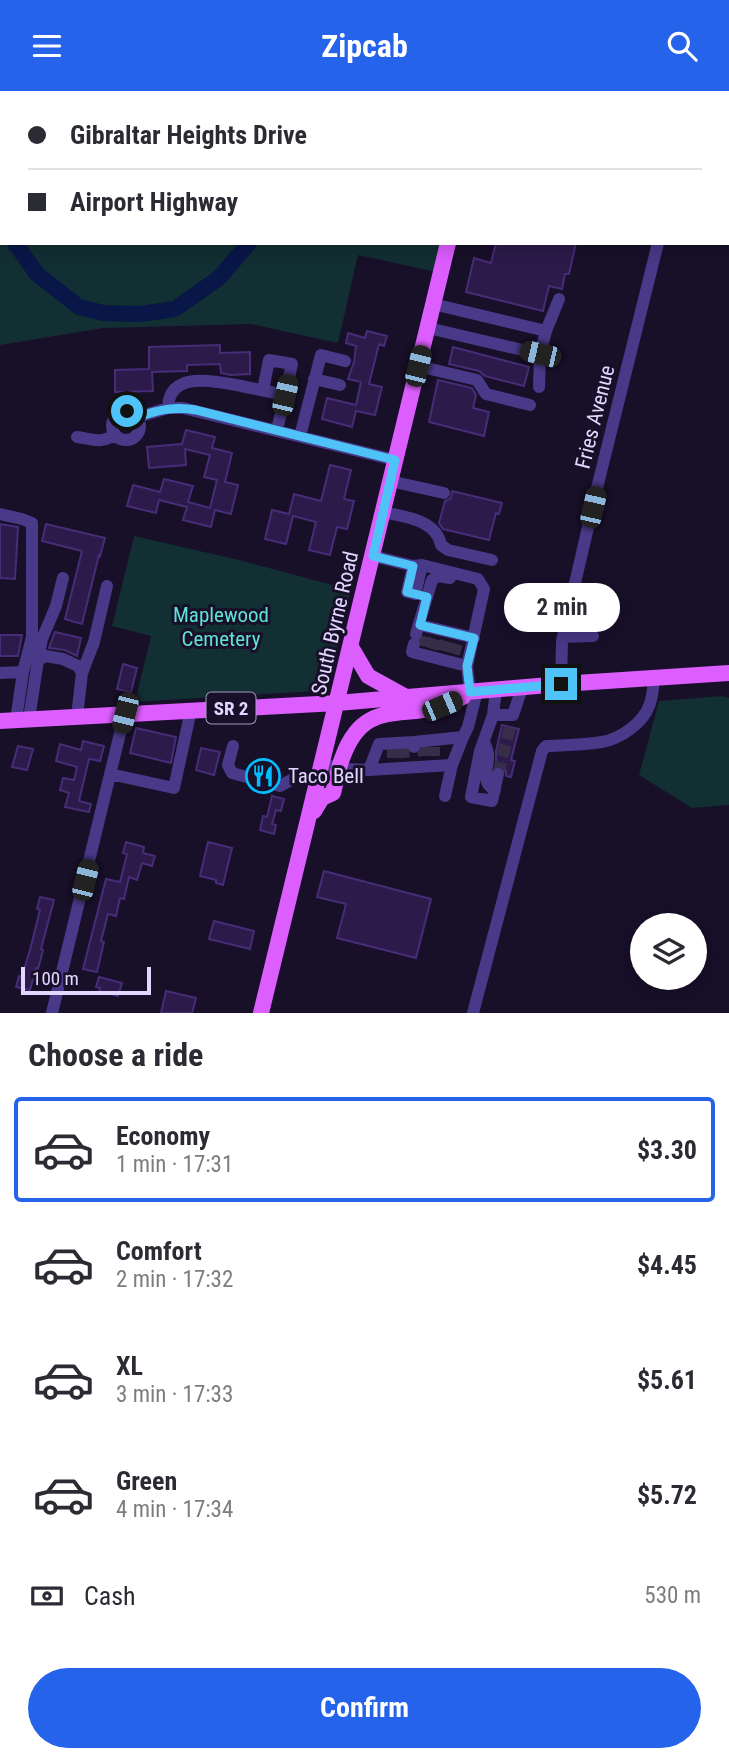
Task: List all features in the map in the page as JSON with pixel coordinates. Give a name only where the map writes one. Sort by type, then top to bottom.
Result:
[{"type":"main road","name":"South Byrne Road","points":[[261,1013],[448,245]]},
{"type":"main road","points":[[351,647],[368,676],[406,697]]},
{"type":"main road","name":"SR 2","points":[[15,720],[337,703],[729,673]]},
{"type":"main road","points":[[309,819],[322,798],[333,793],[342,757],[349,742],[368,720],[385,714],[442,706],[473,692]]},
{"type":"street","name":"Fries Avenue","points":[[561,684],[563,637],[657,245]]},
{"type":"street","points":[[539,387],[540,354],[559,299]]},
{"type":"street","points":[[433,304],[546,331]]},
{"type":"street","points":[[428,328],[540,354]]},
{"type":"street","points":[[300,436],[321,355],[345,361]]},
{"type":"street","points":[[263,390],[269,360],[292,364],[277,430]]},
{"type":"street","points":[[418,366],[477,380],[486,394],[530,405]]},
{"type":"street","points":[[314,379],[340,385]]},
{"type":"street","points":[[168,408],[169,399],[175,389],[192,381],[209,380],[285,395]]},
{"type":"street","points":[[114,435],[112,423],[117,414],[127,411],[138,417],[168,408],[183,408],[395,460]]},
{"type":"street","points":[[114,435],[126,440],[136,436],[140,427],[138,417]]},
{"type":"street","points":[[77,437],[100,441],[114,435]]},
{"type":"street","points":[[390,481],[443,493]]},
{"type":"street","points":[[383,512],[425,523],[439,535],[441,545],[447,550],[492,560]]},
{"type":"street","points":[[0,514],[32,523],[32,637],[15,720]]},
{"type":"street","points":[[373,556],[478,579],[484,589],[467,666],[473,692],[468,727],[452,765],[444,796]]},
{"type":"street","points":[[417,566],[421,596],[436,643],[467,666]]},
{"type":"street","points":[[421,596],[438,576],[471,583],[477,589],[472,615],[477,623]]},
{"type":"street","points":[[15,720],[38,660],[42,639],[56,606],[63,579]]},
{"type":"street","points":[[77,716],[82,673],[94,642],[107,586]]},
{"type":"street","points":[[563,637],[593,636]]},
{"type":"street","points":[[436,643],[474,638]]},
{"type":"street","points":[[38,660],[46,656],[63,659],[78,666],[82,673]]},
{"type":"street","points":[[0,673],[23,672]]},
{"type":"street","points":[[473,1013],[542,751],[546,746],[604,742],[620,736],[638,722],[648,709],[654,678]]},
{"type":"street","points":[[493,715],[512,721],[522,688]]},
{"type":"street","points":[[496,690],[493,715],[480,751],[471,797],[492,801],[498,774]]},
{"type":"street","points":[[110,774],[174,788],[191,710]]},
{"type":"street","points":[[52,1013],[125,713]]},
{"type":"street","points":[[322,764],[369,770],[463,737]]},
{"type":"street","points":[[484,742],[489,756],[486,781],[495,790]]},
{"type":"street","points":[[369,770],[379,744],[452,765]]},
{"type":"street","points":[[233,745],[228,765],[232,773],[280,786],[293,779]]},
{"type":"green space","points":[[0,245],[448,245],[441,273],[358,255],[338,343],[251,324],[103,328],[0,345]]},
{"type":"green space","name":"Maplewood Cemetery","points":[[134,536],[351,590],[329,677],[322,675],[316,678],[315,691],[135,702],[151,636],[112,626]]},
{"type":"green space","points":[[722,696],[729,698],[729,805],[692,808],[639,775],[659,701]]},
{"type":"building","points":[[496,245],[576,245],[569,274],[565,274],[562,289],[549,286],[543,311],[466,292],[474,258],[491,263]]},
{"type":"building","points":[[367,331],[387,336],[384,346],[379,344],[369,384],[382,387],[375,415],[356,411],[352,427],[322,419],[327,398],[356,405],[361,382],[348,379],[356,346],[346,343],[348,333],[365,338]]},
{"type":"building","points":[[220,345],[220,353],[250,352],[250,374],[221,373],[220,364],[187,365],[187,371],[152,372],[153,391],[115,392],[115,370],[149,369],[149,347]]},
{"type":"building","points":[[453,347],[529,367],[524,386],[449,364]]},
{"type":"building","points":[[438,380],[472,388],[476,395],[473,408],[489,412],[484,436],[429,422]]},
{"type":"building","points":[[186,430],[215,437],[212,448],[232,453],[225,482],[238,485],[231,514],[215,510],[211,527],[183,520],[187,507],[159,500],[156,513],[127,506],[133,485],[160,492],[164,479],[193,486],[188,502],[210,508],[217,480],[204,477],[210,455],[185,449],[186,465],[149,468],[147,447],[182,444]]},
{"type":"building","points":[[330,465],[351,470],[344,499],[354,501],[347,529],[337,527],[330,555],[309,550],[316,522],[293,516],[286,544],[265,539],[272,510],[289,514],[294,494],[321,501]]},
{"type":"building","points":[[452,491],[502,503],[499,514],[496,513],[489,540],[443,529],[439,523],[445,501],[451,498]]},
{"type":"building","points":[[0,524],[18,527],[15,579],[0,578]]},
{"type":"building","points":[[46,524],[105,538],[82,624],[65,619],[82,551],[42,541]]},
{"type":"building","points":[[55,632],[81,638],[77,656],[65,650],[49,648]]},
{"type":"building","points":[[0,635],[22,635],[18,656],[0,656]]},
{"type":"building","points":[[123,664],[137,668],[131,692],[117,689]]},
{"type":"building","points":[[502,725],[519,729],[511,760],[515,761],[511,777],[506,776],[503,767],[496,766],[496,751]]},
{"type":"building","points":[[136,728],[176,737],[171,763],[130,753]]},
{"type":"building","points":[[83,741],[104,746],[100,761],[89,759],[79,801],[91,804],[89,812],[65,807],[69,793],[60,790],[63,778],[74,780],[77,767],[56,761],[60,744],[81,750]]},
{"type":"building","points":[[18,746],[33,749],[27,770],[12,767]]},
{"type":"building","points":[[201,748],[220,752],[214,775],[196,770]]},
{"type":"building","points":[[272,796],[284,799],[281,811],[276,810],[272,824],[276,825],[274,834],[260,830],[263,816],[267,817]]},
{"type":"building","points":[[126,842],[144,847],[143,853],[155,856],[152,866],[142,863],[137,880],[129,877],[124,899],[120,898],[116,916],[108,914],[97,972],[83,969],[106,879],[120,882],[127,854],[123,853]]},
{"type":"building","points":[[208,842],[232,848],[223,885],[216,883],[216,880],[200,876]]},
{"type":"building","points":[[324,871],[431,899],[416,958],[337,938],[346,904],[317,897]]},
{"type":"building","points":[[40,897],[54,900],[38,969],[36,968],[30,990],[16,987],[19,976],[22,977],[31,946],[40,910],[37,909]]},
{"type":"building","points":[[214,921],[254,931],[250,949],[209,939]]},
{"type":"building","points":[[99,977],[122,983],[118,996],[99,991],[100,988],[96,987]]},
{"type":"building","points":[[166,991],[196,998],[192,1013],[161,1013]]},
{"type":"waterway","points":[[16,245],[37,274],[79,307],[103,313],[139,314],[175,309],[219,278],[247,245]]},
{"type":"tunnel","points":[[422,646],[424,636]]},
{"type":"tunnel","points":[[432,649],[435,639]]},
{"type":"tunnel","points":[[443,651],[446,641]]},
{"type":"tunnel","points":[[454,654],[457,644]]},
{"type":"tunnel","points":[[498,774],[510,727]]},
{"type":"tunnel","points":[[423,747],[424,756]]},
{"type":"tunnel","points":[[434,747],[434,756]]},
{"type":"tunnel","points":[[403,748],[404,758]]},
{"type":"tunnel","points":[[393,749],[393,758]]},
{"type":"place","name":"Taco Bell","points":[[263,776]]},
{"type":"route","points":[[127,411],[138,417],[168,408],[196,410],[395,460],[373,556],[413,566],[407,592],[427,597],[420,625],[474,638],[467,666],[470,692],[561,684]]}]
